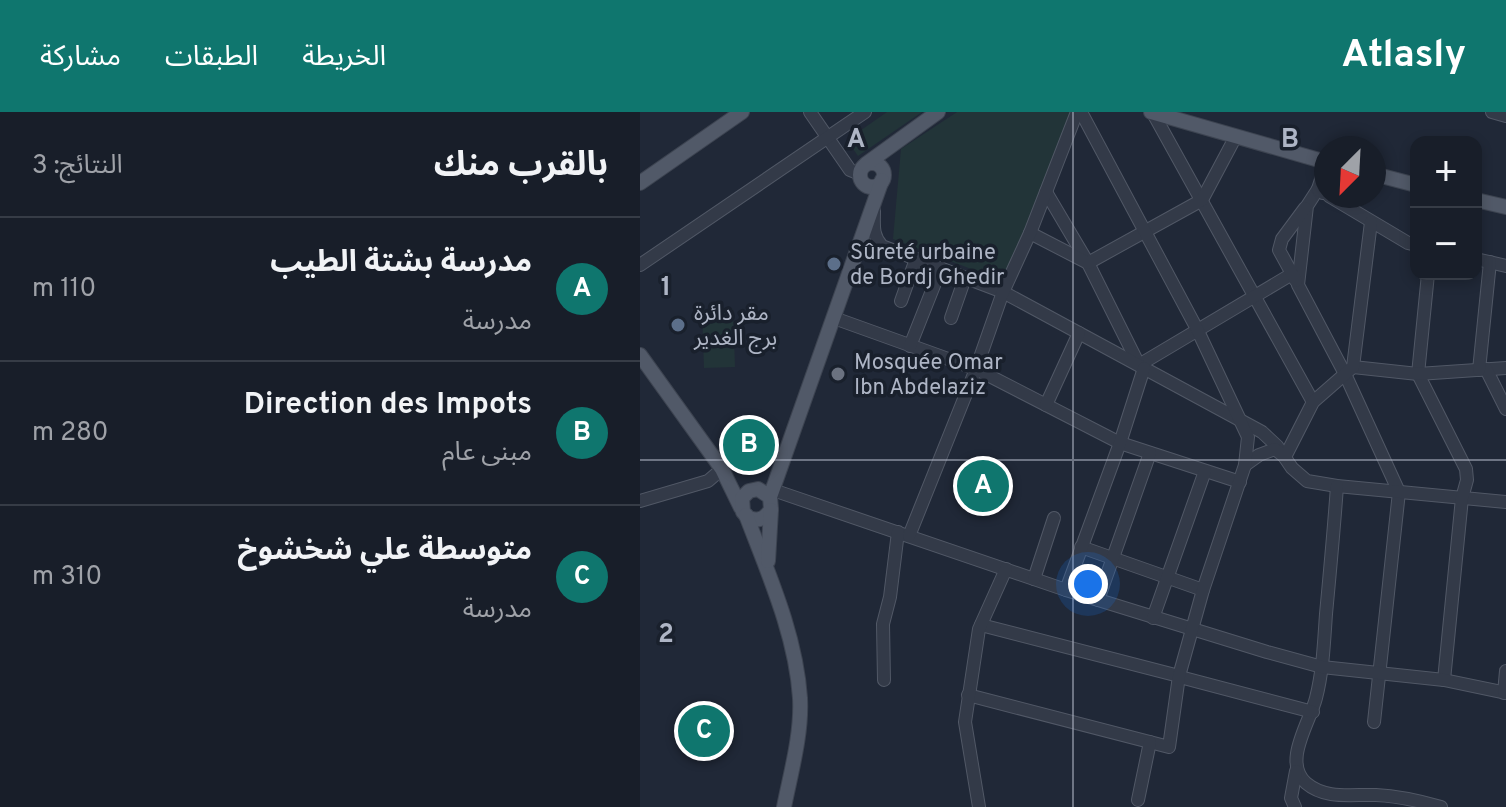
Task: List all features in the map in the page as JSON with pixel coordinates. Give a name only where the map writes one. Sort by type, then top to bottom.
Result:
[{"type":"main road","points":[[640,183],[742,112]]},
{"type":"main road","points":[[865,229],[862,172],[896,140],[938,112]]},
{"type":"main road","points":[[1152,112],[1314,159]]},
{"type":"main road","points":[[744,514],[758,520],[766,516],[769,497],[896,140]]},
{"type":"main road","points":[[862,172],[865,185],[873,187],[883,176]]},
{"type":"main road","points":[[1386,177],[1410,183]]},
{"type":"main road","points":[[1482,201],[1506,207]]},
{"type":"main road","points":[[640,355],[722,469],[769,574],[790,641],[800,698],[798,730],[784,807]]},
{"type":"main road","points":[[722,469],[769,497]]},
{"type":"main road","points":[[744,514],[741,502],[745,494],[753,489],[769,497]]},
{"type":"main road","points":[[769,497],[769,574]]},
{"type":"street","points":[[810,112],[850,170],[862,172]]},
{"type":"street","points":[[640,265],[865,112]]},
{"type":"street","points":[[884,680],[883,624],[904,534],[976,369],[1003,292],[1079,112]]},
{"type":"street","points":[[968,695],[1169,747],[1180,676],[1203,590],[1245,465],[1248,437],[1197,329],[1079,112]]},
{"type":"street","points":[[1152,112],[1313,402]]},
{"type":"street","points":[[1492,112],[1506,116]]},
{"type":"street","points":[[1088,263],[1202,200],[1236,136]]},
{"type":"street","points":[[1046,192],[1088,263],[1142,367]]},
{"type":"street","points":[[875,196],[875,239],[882,246],[1003,292],[1262,432],[1307,481],[1506,502]]},
{"type":"street","points":[[1314,201],[1282,239],[1279,250],[1349,370],[1399,492],[1374,722]]},
{"type":"street","points":[[1295,280],[1307,206]]},
{"type":"street","points":[[1348,208],[1410,244]]},
{"type":"street","points":[[1285,457],[1313,402],[1349,370],[1371,222]]},
{"type":"street","points":[[1030,233],[1088,263]]},
{"type":"street","points":[[901,301],[916,259]]},
{"type":"street","points":[[1482,260],[1506,266]]},
{"type":"street","points":[[1490,262],[1482,370],[1506,409]]},
{"type":"street","points":[[910,346],[941,268]]},
{"type":"street","points":[[951,318],[965,278]]},
{"type":"street","points":[[1066,590],[1120,443],[1142,367],[1197,329],[1255,296],[1295,280]]},
{"type":"street","points":[[1427,280],[1418,374],[1466,469],[1467,480],[1462,498],[1444,680]]},
{"type":"street","points":[[834,318],[976,369],[1120,443],[1240,482]]},
{"type":"street","points":[[1046,405],[1079,333]]},
{"type":"street","points":[[1349,370],[1418,374],[1506,368]]},
{"type":"street","points":[[1245,465],[1275,449],[1285,457]]},
{"type":"street","points":[[1098,600],[1150,453]]},
{"type":"street","points":[[640,501],[708,481],[722,469]]},
{"type":"street","points":[[1153,618],[1205,471]]},
{"type":"street","points":[[1295,807],[1291,798],[1296,755],[1313,712],[1322,667],[1337,486]]},
{"type":"street","points":[[769,497],[904,534],[1192,631],[1322,667],[1444,680],[1505,693],[1506,671]]},
{"type":"street","points":[[1034,579],[1054,518]]},
{"type":"street","points":[[1081,547],[1203,590]]},
{"type":"street","points":[[979,807],[965,722],[968,695],[981,625],[1006,569]]},
{"type":"street","points":[[981,625],[1313,712]]},
{"type":"street","points":[[1138,800],[1150,742]]},
{"type":"street","points":[[1296,771],[1306,783],[1336,795],[1417,800],[1441,807]]},
{"type":"shaded area","points":[[887,112],[922,112],[858,156],[847,140]]},
{"type":"shaded area","points":[[957,112],[1072,112],[1005,282],[893,239],[901,149]]},
{"type":"shaded area","points":[[733,309],[735,367],[704,368],[702,310]]},
{"type":"place","name":"Sûreté urbaine de Bordj Ghedir","points":[[834,264]]},
{"type":"place","name":"مقر دائرة برج الغدير","points":[[678,325]]},
{"type":"place","name":"Mosquée Omar Ibn Abdelaziz","points":[[838,374]]},
{"type":"place","name":"Direction des Impots","points":[[749,445]]},
{"type":"place","name":"مدرسة بشتة الطيب","points":[[983,486]]},
{"type":"place","name":"متوسطة علي شخشوخ","points":[[704,731]]}]
